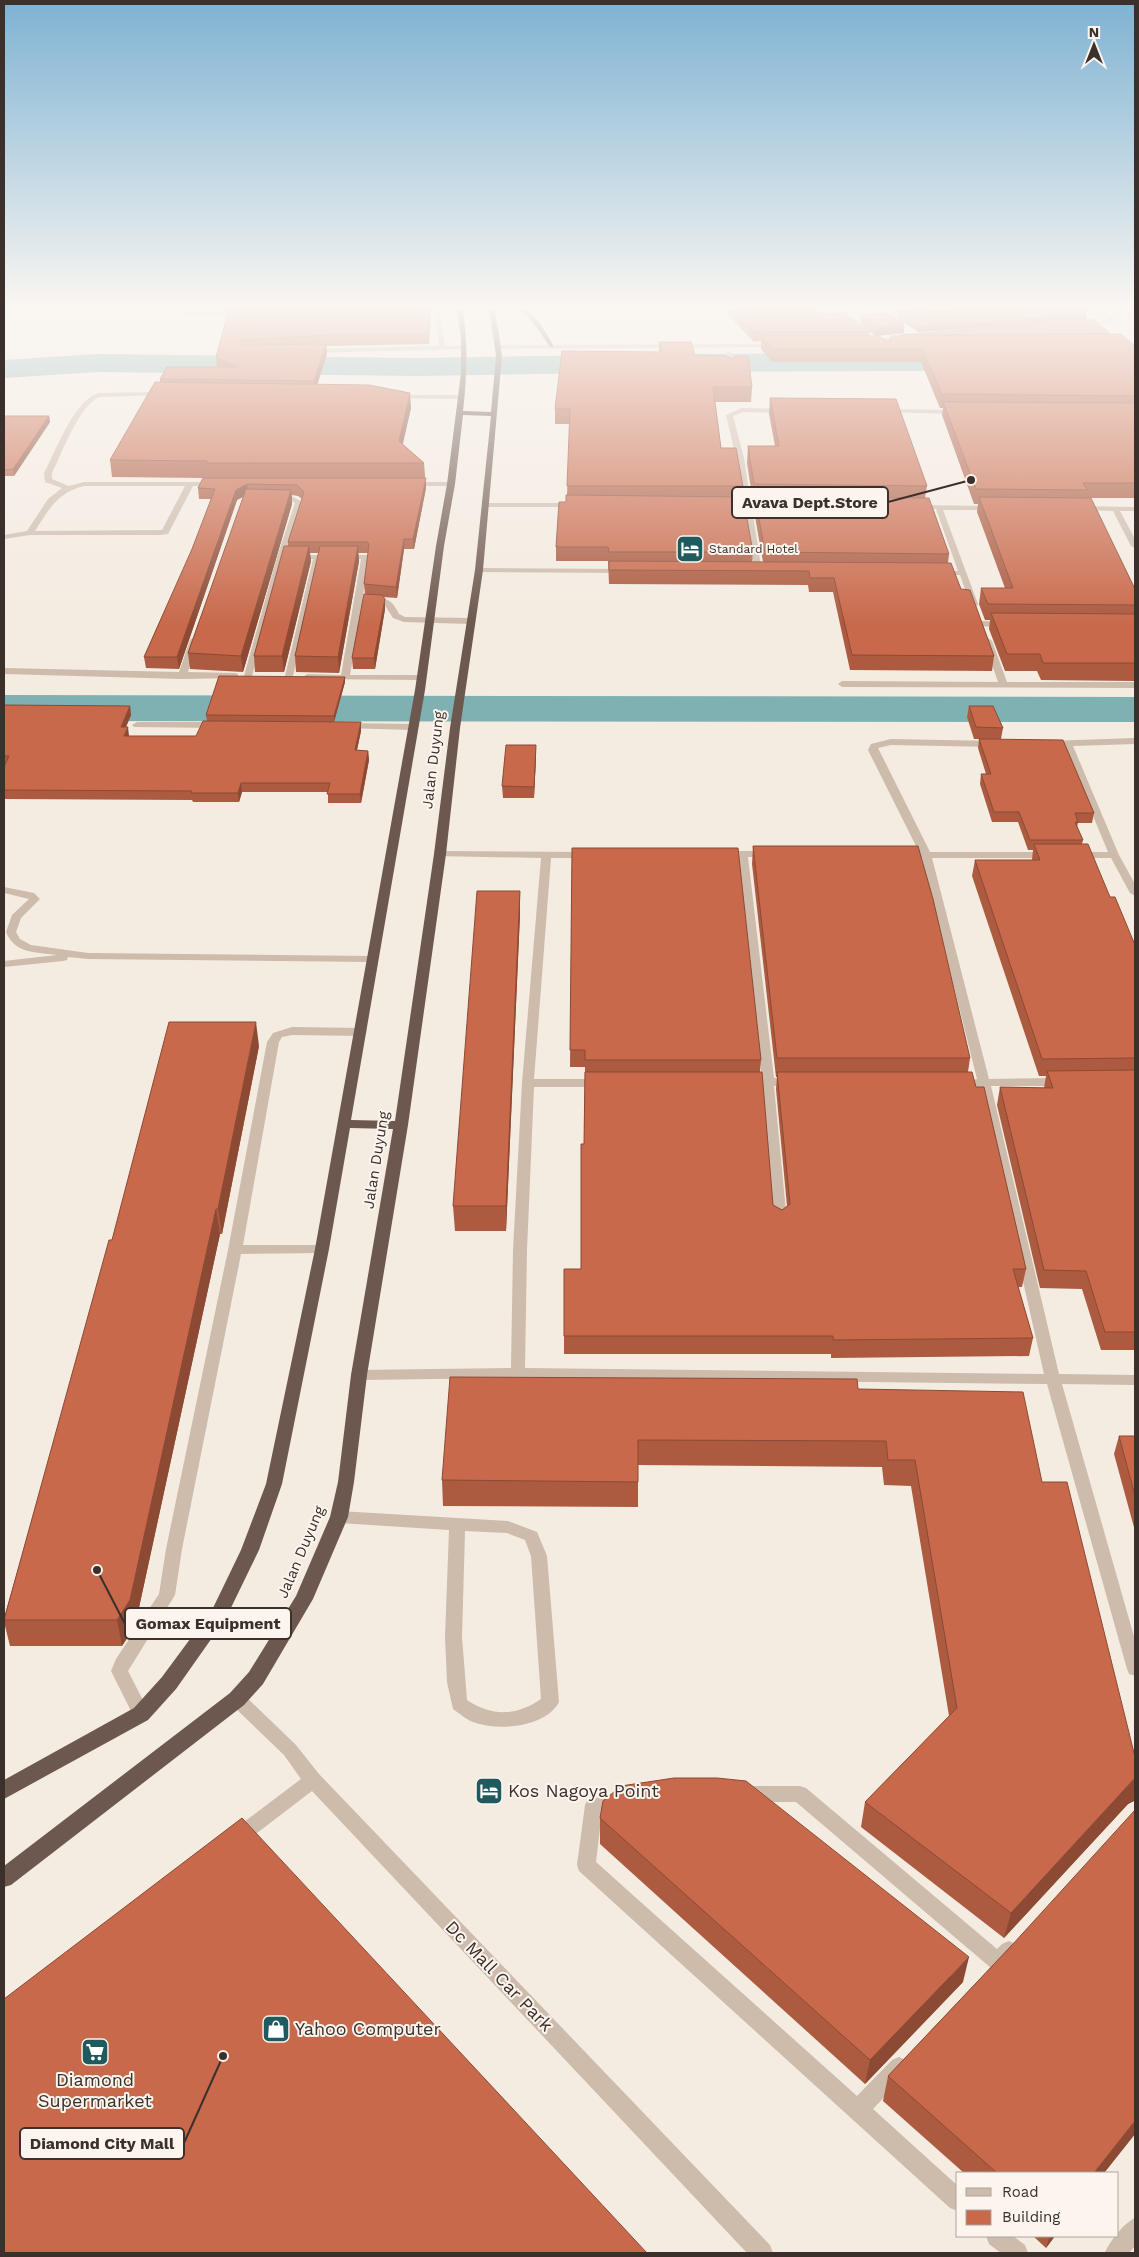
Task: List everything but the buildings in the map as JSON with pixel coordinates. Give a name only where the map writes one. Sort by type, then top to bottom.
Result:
[{"type":"highway","name":"Jalan Duyung","points":[[4,1790],[141,1714],[169,1683],[220,1612],[250,1550],[274,1484],[322,1250],[343,1124],[361,1032],[372,959],[420,690],[420,678],[451,484],[459,414]]},
{"type":"highway","name":"Jalan Duyung","points":[[4,1878],[237,1699],[256,1678],[304,1599],[339,1517],[346,1482],[359,1375],[401,1125],[440,854],[455,728],[479,570],[495,414]]},
{"type":"highway","points":[[343,1124],[401,1125]]},
{"type":"street","points":[[66,487],[48,480],[48,473],[79,414]]},
{"type":"street","points":[[730,414],[728,415],[740,458],[758,572]]},
{"type":"street","points":[[30,534],[54,495],[66,487],[84,484],[229,484]]},
{"type":"street","points":[[4,537],[30,534],[160,533],[168,527],[190,484]]},
{"type":"street","points":[[402,484],[451,484]]},
{"type":"street","points":[[4,671],[252,676],[281,557],[300,502],[292,498],[266,498]]},
{"type":"street","points":[[486,505],[583,506]]},
{"type":"street","points":[[718,506],[776,507]]},
{"type":"street","points":[[910,507],[1007,508]]},
{"type":"street","points":[[939,508],[1003,684]]},
{"type":"street","points":[[1076,508],[1135,509]]},
{"type":"street","points":[[1115,508],[1135,546]]},
{"type":"street","points":[[281,557],[366,557],[345,677]]},
{"type":"street","points":[[317,557],[285,676],[420,678]]},
{"type":"street","points":[[479,570],[638,571]]},
{"type":"street","points":[[748,572],[767,572]]},
{"type":"street","points":[[934,573],[963,573]]},
{"type":"street","points":[[359,599],[386,602],[399,618],[471,621]]},
{"type":"street","points":[[982,624],[1020,625]]},
{"type":"street","points":[[182,676],[197,632]]},
{"type":"street","points":[[842,684],[1135,685]]},
{"type":"street","points":[[137,725],[225,725]]},
{"type":"street","points":[[338,726],[414,725]]},
{"type":"street","points":[[1038,744],[1068,745],[1135,741]]},
{"type":"street","points":[[1009,744],[891,742],[874,746],[873,750],[926,855],[984,1083],[1053,1380],[1135,1669]]},
{"type":"street","points":[[1068,745],[1114,855],[1135,893]]},
{"type":"street","points":[[440,854],[596,855]]},
{"type":"street","points":[[713,854],[781,854]]},
{"type":"street","points":[[743,854],[768,1082],[780,1222]]},
{"type":"street","points":[[518,1373],[520,1250],[528,1083],[546,855]]},
{"type":"street","points":[[907,855],[1114,855]]},
{"type":"street","points":[[4,890],[30,895],[35,899],[16,917],[11,932],[15,941],[28,948],[88,956]]},
{"type":"street","points":[[4,964],[88,956],[372,959]]},
{"type":"street","points":[[141,1714],[119,1671],[167,1595],[174,1549],[235,1250],[273,1042],[277,1035],[292,1031],[361,1032]]},
{"type":"street","points":[[730,1082],[807,1082]]},
{"type":"street","points":[[964,1083],[1069,1082]]},
{"type":"street","points":[[528,1083],[614,1083]]},
{"type":"street","points":[[235,1250],[322,1250]]},
{"type":"street","points":[[359,1375],[518,1373],[1135,1380]]},
{"type":"street","points":[[339,1517],[508,1528],[530,1536],[539,1556],[550,1702],[530,1716],[501,1720],[479,1717],[459,1704],[454,1673],[452,1628],[457,1526]]},
{"type":"street","name":"Dc Mall Car Park","points":[[237,1699],[290,1750],[312,1780],[760,2252]]},
{"type":"street","points":[[220,1851],[312,1780]]},
{"type":"street","points":[[731,1794],[800,1794],[882,1862],[992,1969],[1018,1940]]},
{"type":"street","points":[[633,1800],[594,1805],[586,1865],[956,2198]]},
{"type":"street","points":[[858,2110],[912,2054]]},
{"type":"street","points":[[1116,2253],[1135,2229]]},
{"type":"street","points":[[998,2237],[1017,2253]]},
{"type":"waterway","points":[[4,708],[1135,710]]},
{"type":"place","name":"Avava Dept.Store","points":[[971,480]]},
{"type":"place","name":"Standard Hotel","points":[[690,549]]},
{"type":"place","name":"Gomax Equipment","points":[[97,1570]]},
{"type":"place","name":"Kos Nagoya Point","points":[[489,1791]]},
{"type":"place","name":"Yahoo Computer","points":[[276,2029]]},
{"type":"place","name":"Diamond Supermarket","points":[[95,2052]]},
{"type":"place","name":"Diamond City Mall","points":[[223,2056]]}]
